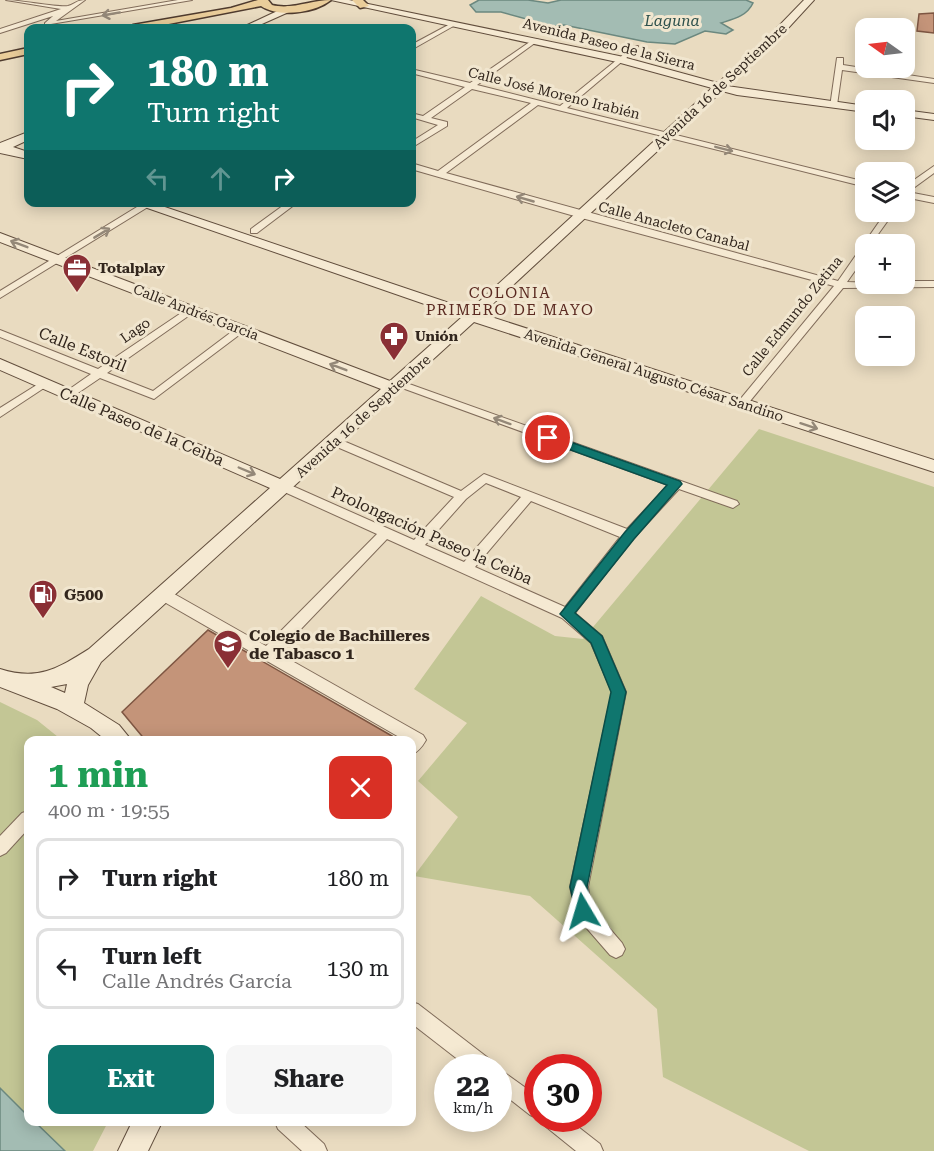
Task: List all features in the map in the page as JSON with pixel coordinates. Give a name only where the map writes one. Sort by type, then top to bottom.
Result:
[{"type":"main road","points":[[229,11],[245,0]]},
{"type":"main road","points":[[255,24],[288,9],[305,7],[326,0]]},
{"type":"main road","name":"Avenida Paseo de la Sierra","points":[[336,0],[361,3],[382,10],[536,40],[760,96],[855,108]]},
{"type":"main road","name":"Avenida 16 de Septiembre","points":[[10,681],[62,677],[96,655],[477,312],[776,35],[809,0]]},
{"type":"main road","points":[[156,24],[265,3]]},
{"type":"main road","points":[[240,24],[265,3]]},
{"type":"main road","points":[[170,24],[265,3],[288,9]]},
{"type":"main road","name":"Avenida Paseo de la Sierra","points":[[305,7],[382,10]]},
{"type":"main road","points":[[0,55],[23,52]]},
{"type":"main road","points":[[915,114],[934,117]]},
{"type":"main road","points":[[1,149],[24,132]]},
{"type":"main road","points":[[1,149],[24,138]]},
{"type":"main road","points":[[1,149],[24,155]]},
{"type":"main road","points":[[1,149],[24,164]]},
{"type":"main road","name":"Avenida General Augusto César Sandino","points":[[154,207],[746,399],[934,454]]},
{"type":"main road","name":"Avenida General Augusto César Sandino","points":[[183,207],[477,312]]},
{"type":"main road","name":"Calle Andrés García","points":[[0,237],[395,386]]},
{"type":"main road","name":"Calle Paseo de la Ceiba","points":[[0,364],[284,487]]},
{"type":"main road","name":"Avenida General Augusto César Sandino","points":[[746,399],[934,466]]},
{"type":"main road","name":"Avenida 16 de Septiembre","points":[[72,708],[78,684],[96,655]]},
{"type":"main road","points":[[10,681],[72,708],[109,736]]},
{"type":"main road","points":[[133,1151],[145,1126]]},
{"type":"street","points":[[9,0],[67,9]]},
{"type":"street","points":[[82,0],[47,24],[189,0]]},
{"type":"street","points":[[0,31],[67,9]]},
{"type":"street","points":[[8,20],[24,22]]},
{"type":"street","points":[[416,45],[454,24]]},
{"type":"street","points":[[424,118],[536,40]]},
{"type":"street","points":[[561,109],[636,47]]},
{"type":"street","points":[[833,105],[839,63],[934,81]]},
{"type":"street","name":"Calle José Moreno Irabién","points":[[416,72],[855,181]]},
{"type":"street","points":[[440,174],[536,103]]},
{"type":"street","points":[[416,116],[444,124],[416,143]]},
{"type":"street","name":"Calle Anacleto Canabal","points":[[416,167],[840,285],[934,284]]},
{"type":"street","points":[[915,184],[934,169]]},
{"type":"street","points":[[915,196],[934,200]]},
{"type":"street","points":[[0,295],[140,207]]},
{"type":"street","points":[[254,231],[287,207]]},
{"type":"street","name":"Calle Edmundo Zetina","points":[[746,399],[840,285],[855,262]]},
{"type":"street","name":"Lago","points":[[68,395],[190,310]]},
{"type":"street","name":"Calle Estoril","points":[[0,333],[154,396],[242,330]]},
{"type":"street","points":[[0,413],[43,384]]},
{"type":"street","name":"Calle Andrés García","points":[[395,386],[733,504]]},
{"type":"street","points":[[334,441],[462,496]]},
{"type":"street","points":[[416,547],[462,496],[484,478],[629,535]]},
{"type":"street","points":[[567,614],[629,535],[676,484]]},
{"type":"street","name":"Prolongación Paseo la Ceiba","points":[[284,487],[567,614],[597,640],[619,692],[579,887],[583,911],[616,949]]},
{"type":"street","points":[[467,568],[529,496]]},
{"type":"street","points":[[268,654],[386,532]]},
{"type":"street","points":[[164,595],[411,736]]},
{"type":"street","points":[[0,848],[24,822]]},
{"type":"street","points":[[416,1015],[467,1054]]},
{"type":"street","points":[[512,1089],[524,1098]]},
{"type":"street","points":[[289,1126],[317,1151]]},
{"type":"street","points":[[569,1132],[593,1151]]},
{"type":"green space","points":[[759,429],[934,487],[934,1151],[809,1151],[663,1077],[657,1009],[530,896],[416,876],[458,817],[418,781],[467,723],[414,689],[481,596],[555,636],[583,639]]},
{"type":"green space","points":[[0,702],[37,720],[57,736],[24,736],[24,1126],[106,1126],[93,1151],[0,1151]]},
{"type":"water","name":"Laguna","points":[[479,0],[528,0],[548,3],[561,0],[746,0],[753,3],[744,14],[721,23],[733,30],[726,34],[705,31],[675,44],[647,42],[564,25],[552,26],[501,12],[476,12],[470,5]]},
{"type":"water","points":[[0,1088],[24,1112],[24,1126],[39,1126],[65,1151],[0,1151]]},
{"type":"building","points":[[934,13],[934,33],[917,31],[919,14]]},
{"type":"building","name":"Colegio de Bachilleres de Tabasco 1","points":[[208,630],[392,736],[142,736],[122,712]]},
{"type":"place","name":"Totalplay","points":[[77,294]]},
{"type":"place","name":"Unión","points":[[394,362]]},
{"type":"place","name":"G500","points":[[43,620]]},
{"type":"place","name":"Colegio de Bachilleres de Tabasco 1","points":[[228,670]]},
{"type":"district","name":"COLONIA PRIMERO DE MAYO","points":[[510,302]]},
{"type":"route","points":[[548,438],[676,484],[629,535],[567,614],[597,640],[619,692],[579,887],[583,911]]}]
